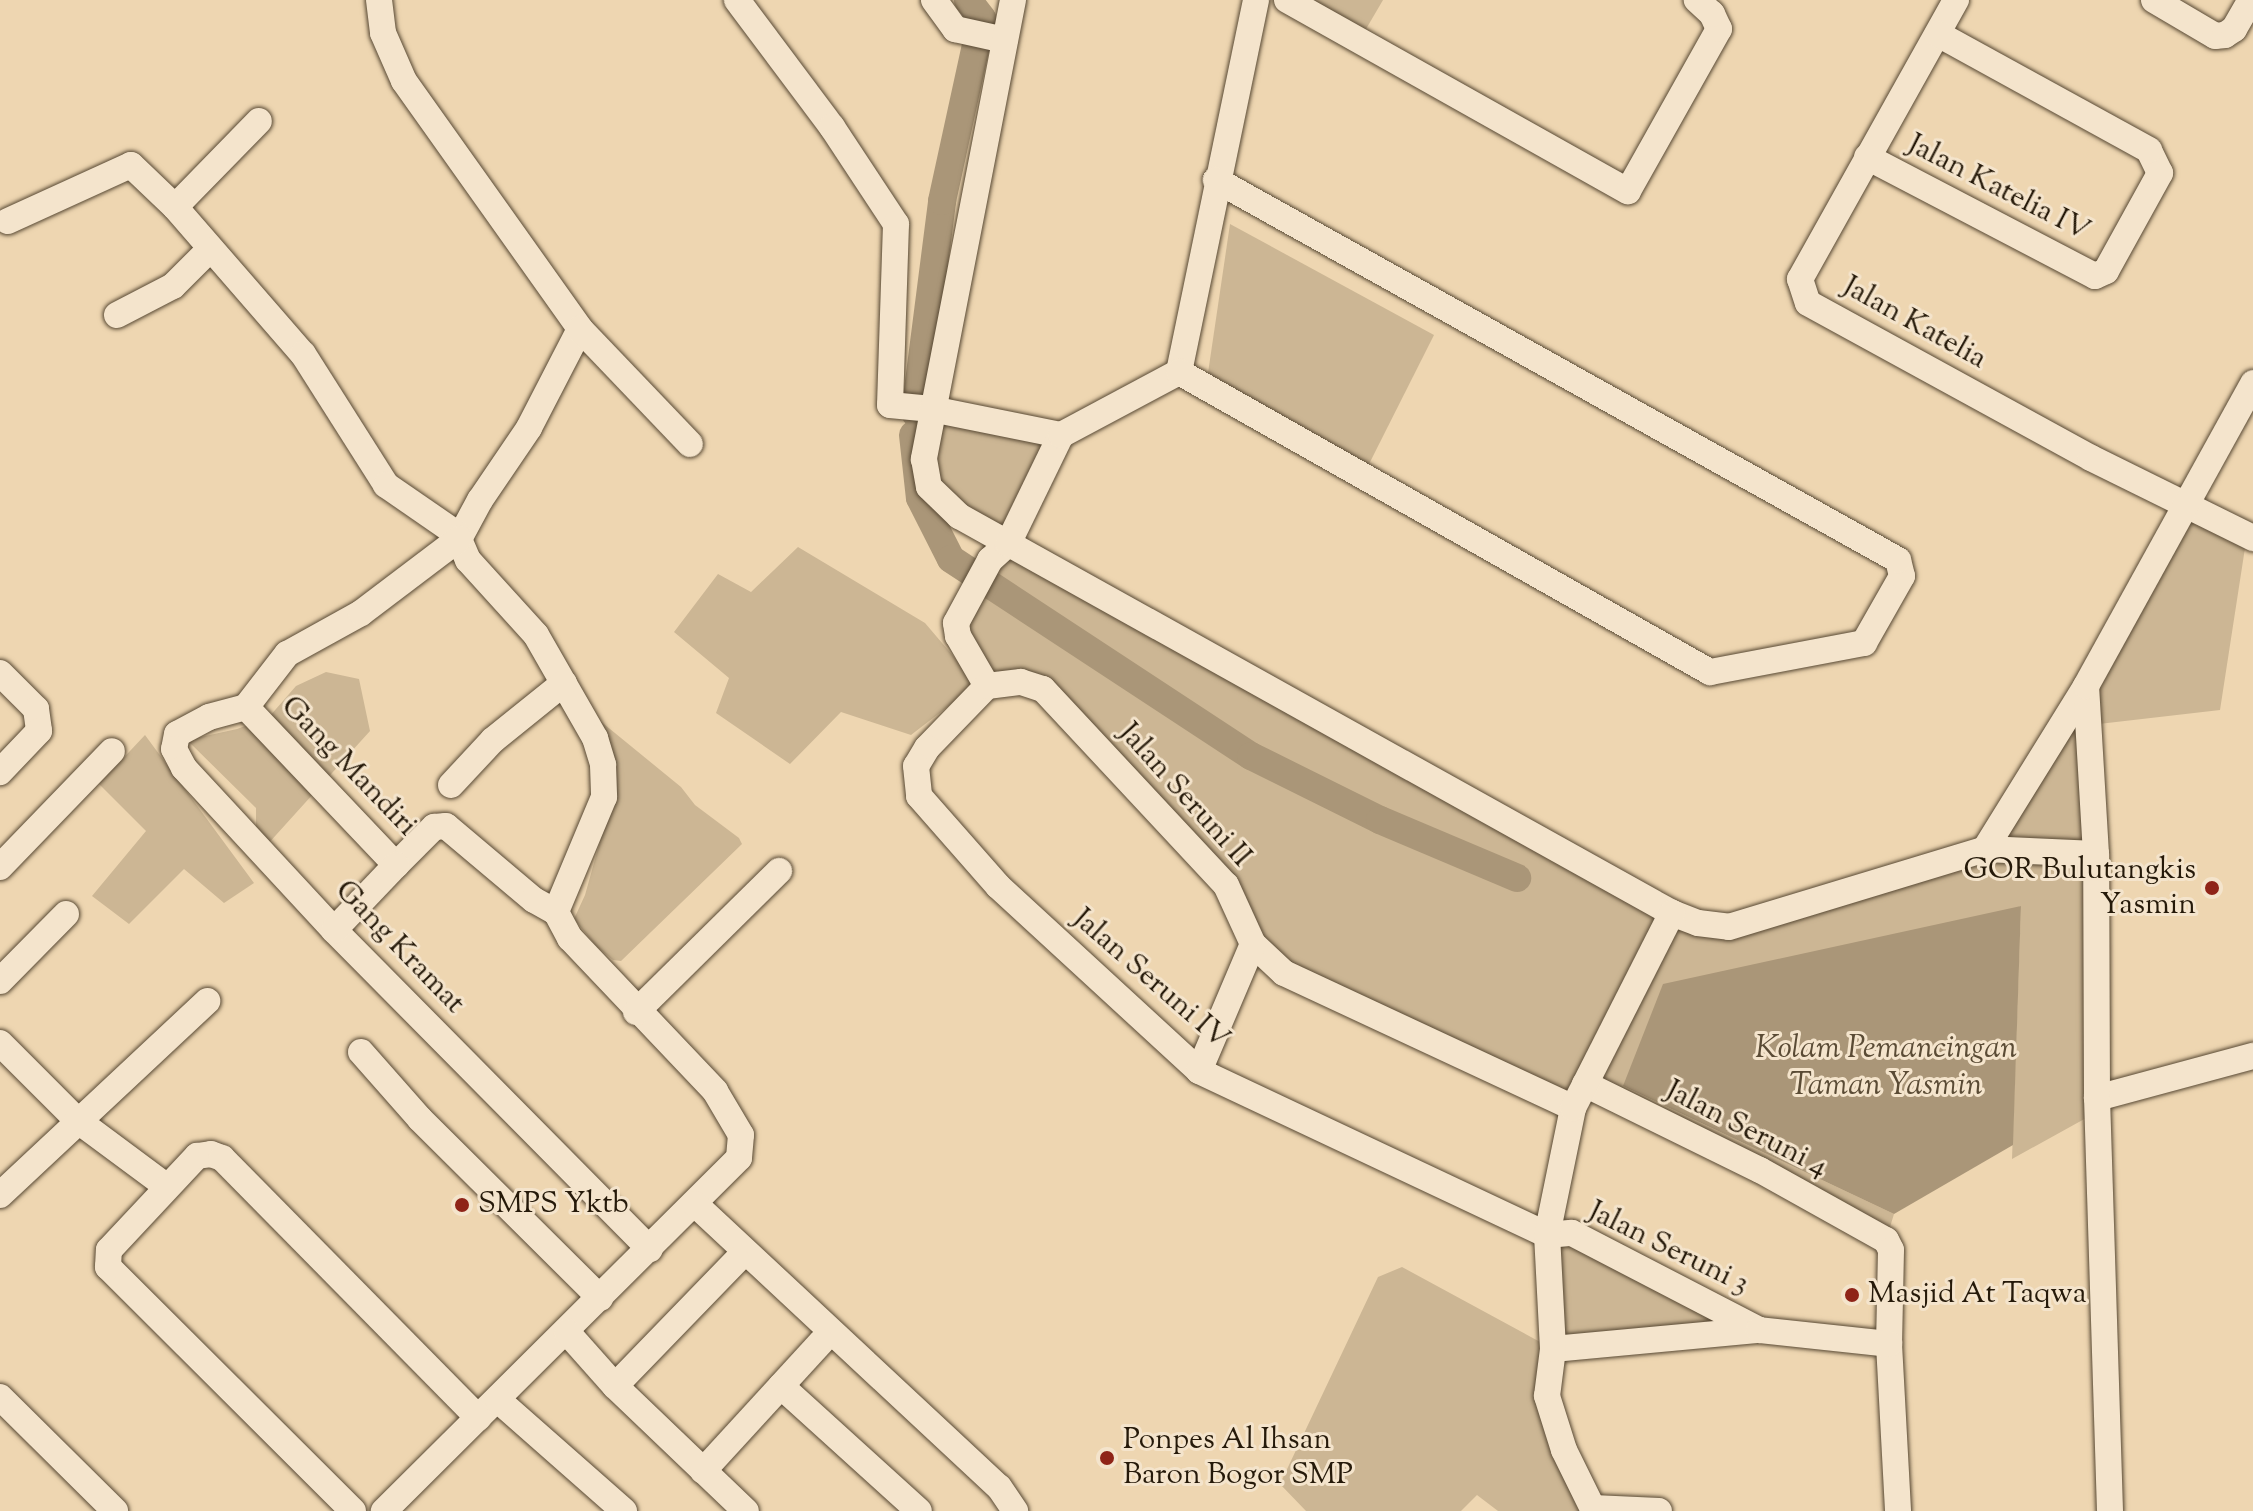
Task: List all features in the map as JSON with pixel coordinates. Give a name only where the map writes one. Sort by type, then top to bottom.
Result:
[{"type":"street","points":[[379,0],[383,33],[404,81],[580,329],[690,444]]},
{"type":"street","points":[[737,0],[832,127],[896,224],[890,405],[895,408],[932,409],[1061,435]]},
{"type":"street","points":[[934,0],[955,29],[990,38]]},
{"type":"street","points":[[1013,0],[990,38],[924,459],[929,487],[959,516],[1672,913],[1698,923],[1729,927],[1985,849],[2096,854]]},
{"type":"street","points":[[1179,372],[1216,180],[1256,0]]},
{"type":"street","points":[[1287,0],[1628,191],[1719,29],[1712,14],[1697,0]]},
{"type":"street","name":"Jalan Katelia","points":[[1956,0],[1800,279],[1808,303],[2091,458],[2253,538]]},
{"type":"street","points":[[2154,0],[2215,36],[2225,35],[2234,29],[2251,0]]},
{"type":"street","name":"Jalan Katelia IV","points":[[1867,157],[2095,276],[2106,271],[2160,173],[2149,150],[1938,34]]},
{"type":"street","points":[[175,207],[259,121]]},
{"type":"street","points":[[8,221],[131,165],[175,207],[209,250],[303,354],[386,485],[460,538],[468,560],[536,635],[595,738],[603,765],[604,797],[556,912],[570,938],[636,1012],[715,1091],[741,1135],[739,1158],[384,1511]]},
{"type":"street","points":[[1179,372],[1710,672],[1864,643],[1902,576],[1898,560],[1216,180]]},
{"type":"street","points":[[117,315],[173,286],[209,250]]},
{"type":"street","points":[[246,707],[287,654],[361,613],[460,538],[529,428],[580,329]]},
{"type":"street","points":[[987,686],[958,636],[956,623],[986,567],[1008,544],[1061,435],[1179,372]]},
{"type":"street","points":[[1985,849],[2086,686],[2253,383]]},
{"type":"street","points":[[0,673],[36,709],[39,731],[0,772]]},
{"type":"street","name":"Jalan Seruni II","points":[[987,686],[1021,682],[1043,689],[1226,885],[1253,944],[1284,973],[1573,1108]]},
{"type":"street","points":[[451,785],[493,740],[564,683]]},
{"type":"street","name":"Jalan Seruni IV","points":[[987,686],[927,748],[916,766],[919,796],[998,886],[1199,1071],[1547,1235]]},
{"type":"street","points":[[2086,686],[2096,854],[2097,1098],[2110,1511]]},
{"type":"street","name":"Gang Mandiri","points":[[246,707],[396,865],[434,827],[446,826],[534,900],[556,912]]},
{"type":"street","name":"Gang Kramat","points":[[246,707],[190,725],[177,734],[174,749],[184,768],[334,930],[650,1249]]},
{"type":"street","points":[[0,867],[112,751]]},
{"type":"street","points":[[334,930],[396,865]]},
{"type":"street","points":[[636,1012],[779,871]]},
{"type":"street","points":[[1659,1511],[1594,1509],[1564,1450],[1547,1396],[1553,1349],[1547,1235],[1573,1108],[1672,913]]},
{"type":"street","points":[[0,981],[66,914]]},
{"type":"street","points":[[1199,1071],[1253,944]]},
{"type":"street","points":[[0,1195],[207,1001]]},
{"type":"street","points":[[0,1043],[77,1120],[166,1186]]},
{"type":"street","points":[[361,1052],[420,1119],[600,1298]]},
{"type":"street","points":[[2097,1098],[2253,1056]]},
{"type":"street","name":"Jalan Seruni 4","points":[[1585,1084],[1760,1170],[1886,1240],[1891,1250],[1889,1344]]},
{"type":"street","points":[[353,1511],[108,1267],[109,1250],[197,1156],[211,1154],[222,1158],[478,1418]]},
{"type":"street","points":[[695,1204],[999,1487],[998,1509]]},
{"type":"street","name":"Jalan Seruni 3","points":[[1547,1235],[1572,1233],[1759,1330]]},
{"type":"street","points":[[615,1386],[737,1260]]},
{"type":"street","name":"Jalan Seruni 3","points":[[1553,1349],[1759,1330],[1889,1344]]},
{"type":"street","points":[[567,1332],[615,1386],[746,1511]]},
{"type":"street","points":[[703,1471],[821,1342]]},
{"type":"street","points":[[1889,1344],[1898,1511]]},
{"type":"street","points":[[781,1386],[919,1511]]},
{"type":"street","points":[[0,1397],[115,1511]]},
{"type":"street","points":[[498,1400],[616,1509]]},
{"type":"shaded area","points":[[1287,0],[1383,0],[1359,41]]},
{"type":"shaded area","points":[[1230,224],[1434,335],[1367,468],[1208,373]]},
{"type":"shaded area","points":[[932,409],[1061,435],[1008,544],[1698,923],[1985,849],[2090,706],[2186,503],[2247,535],[2220,710],[2090,725],[2097,1112],[2012,1159],[2021,906],[1623,1086],[1894,1214],[1886,1240],[1586,1085],[1573,1108],[1284,973],[1226,885],[1043,689],[987,686],[958,636],[1007,544],[940,502]]},
{"type":"shaded area","points":[[798,547],[925,623],[977,684],[911,735],[841,712],[790,764],[716,713],[729,678],[674,632],[718,574],[751,592]]},
{"type":"shaded area","points":[[326,672],[359,679],[370,731],[267,845],[256,834],[256,808],[187,740],[237,729],[269,717],[296,686]]},
{"type":"shaded area","points":[[599,720],[681,787],[695,805],[739,838],[742,844],[621,961],[613,960],[597,947],[574,919],[585,895],[617,781]]},
{"type":"shaded area","points":[[145,735],[254,883],[224,903],[184,869],[129,924],[92,896],[146,831],[99,784]]},
{"type":"shaded area","points":[[1547,1235],[1759,1330],[1553,1349]]},
{"type":"shaded area","points":[[1402,1267],[1553,1349],[1547,1396],[1594,1511],[1498,1511],[1477,1495],[1461,1511],[1306,1511],[1280,1484],[1378,1277]]},
{"type":"water","name":"Kolam Pemancingan Taman Yasmin","points":[[2021,906],[2013,1145],[1894,1214],[1623,1086],[1663,984]]},
{"type":"waterway","points":[[915,413],[942,201],[982,18],[968,0]]},
{"type":"waterway","points":[[913,435],[920,498],[951,559],[1251,756],[1380,820],[1517,878]]},
{"type":"place","name":"GOR Bulutangkis Yasmin","points":[[2212,888]]},
{"type":"place","name":"SMPS Yktb","points":[[462,1205]]},
{"type":"place","name":"Masjid At Taqwa","points":[[1852,1295]]},
{"type":"place","name":"Ponpes Al Ihsan Baron Bogor SMP","points":[[1107,1458]]}]
